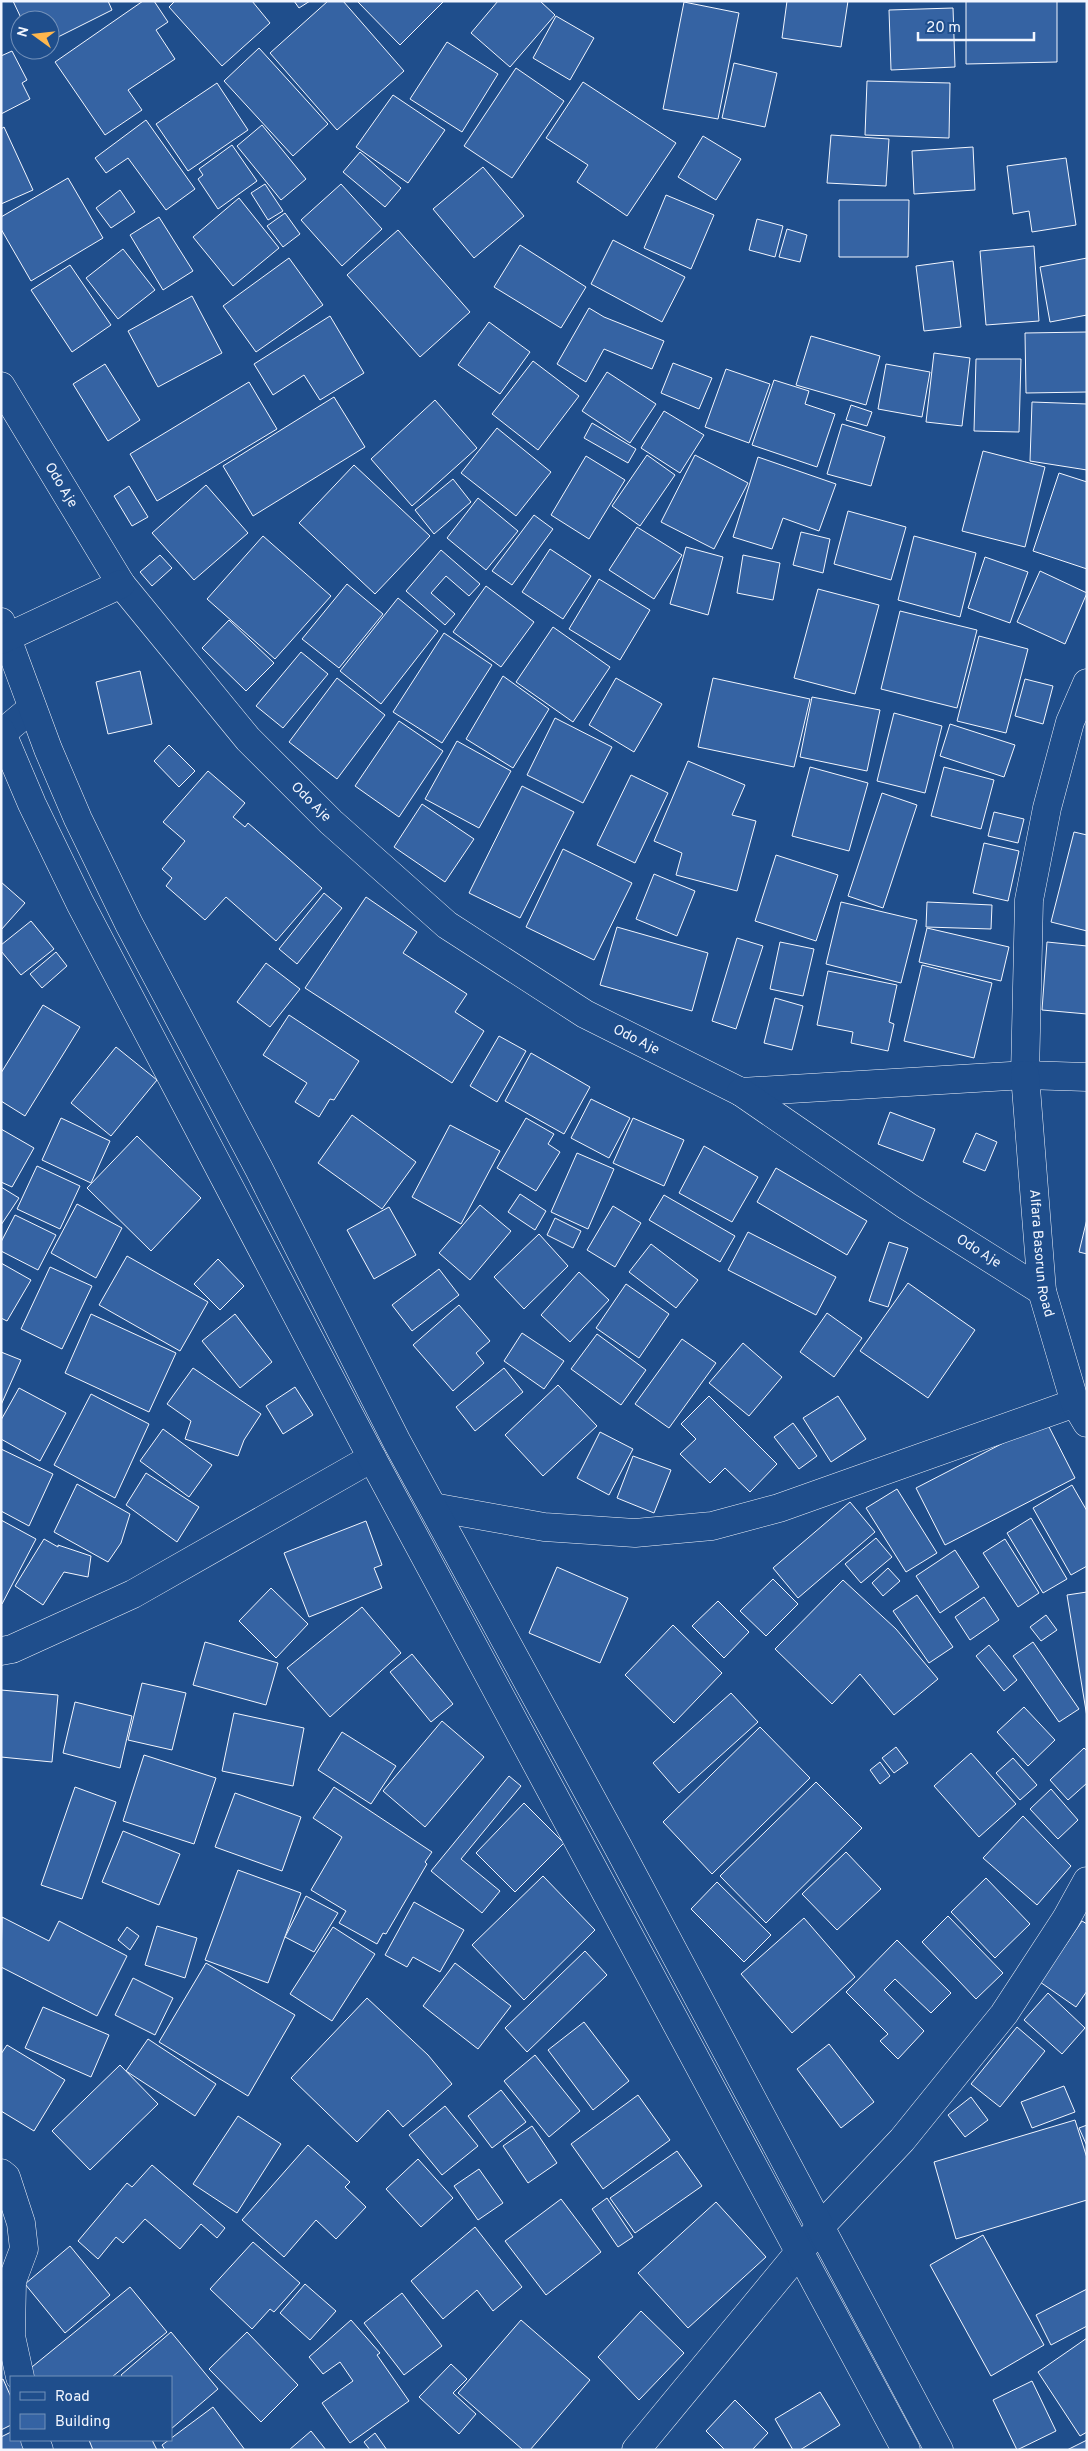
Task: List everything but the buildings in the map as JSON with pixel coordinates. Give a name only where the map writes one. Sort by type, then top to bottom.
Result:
[{"type":"main road","name":"Odo Aje","points":[[1,386],[121,584],[248,739],[331,822],[447,925],[585,1014],[741,1092],[907,1206],[1042,1292]]},
{"type":"main road","points":[[121,584],[3,634],[78,819],[129,924],[242,1135],[433,1507],[618,1847],[939,2450]]},
{"type":"main road","name":"Alfara Basorun Road","points":[[1081,1413],[1042,1292],[1025,1075],[1029,900],[1046,808],[1070,722],[1087,683]]},
{"type":"main road","points":[[32,708],[2,733],[32,804],[80,903],[372,1458],[906,2450]]},
{"type":"main road","name":"Odo Aje","points":[[741,1092],[1025,1075],[1087,1077]]},
{"type":"main road","points":[[433,1507],[544,1527],[635,1533],[712,1526],[779,1508],[1081,1413]]},
{"type":"main road","points":[[1,1651],[12,1649],[133,1594],[372,1458]]},
{"type":"main road","points":[[636,2450],[799,2252],[902,2140],[1004,2014],[1066,1919],[1087,1881]]},
{"type":"main road","points":[[1,2173],[6,2177],[21,2223],[24,2249],[12,2282],[11,2336],[20,2376]]}]
